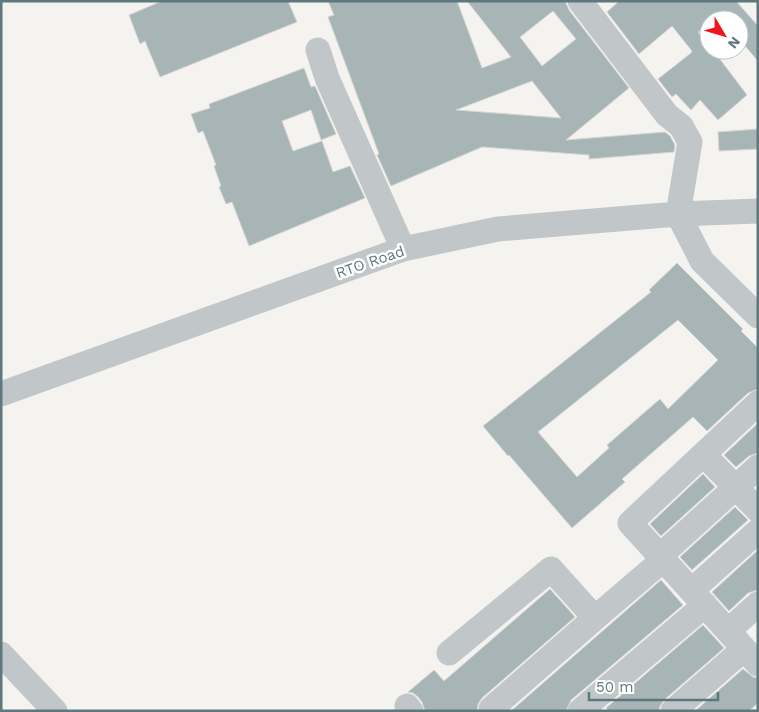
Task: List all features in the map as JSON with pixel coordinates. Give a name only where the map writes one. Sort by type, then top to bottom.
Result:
[{"type":"street","points":[[580,1],[667,115],[681,126],[690,142],[678,214],[702,261],[758,316]]},
{"type":"street","points":[[318,50],[327,78],[403,249]]},
{"type":"street","name":"RTO Road","points":[[1,394],[403,249],[498,229],[678,214],[758,211]]},
{"type":"street","points":[[744,648],[630,523],[758,402]]},
{"type":"street","points":[[704,455],[758,510]]},
{"type":"street","points":[[491,709],[595,618],[758,467]]},
{"type":"street","points":[[580,711],[699,597],[758,532]]},
{"type":"street","points":[[450,653],[550,569],[595,618]]},
{"type":"street","points":[[673,711],[744,648],[758,604]]},
{"type":"street","points":[[1,654],[55,711]]},
{"type":"building","points":[[162,1],[288,1],[297,22],[160,77],[145,41],[140,44],[129,15]]},
{"type":"building","points":[[328,1],[457,1],[482,68],[511,57],[467,1],[565,1],[569,10],[629,88],[566,140],[665,132],[670,136],[675,145],[674,152],[589,159],[589,155],[482,147],[391,186],[377,155],[379,154],[328,17],[334,15]],"holes":[[[553,11],[576,39],[542,66],[520,37]],[[532,81],[561,118],[456,110]]]},
{"type":"building","points":[[619,1],[736,1],[744,10],[699,10],[699,60],[721,60],[747,95],[718,120],[700,100],[691,110],[676,94],[672,97],[658,79],[692,51],[672,26],[639,54],[607,12]]},
{"type":"building","points":[[749,16],[758,26],[758,61],[749,51]]},
{"type":"building","points":[[304,68],[311,87],[315,86],[336,134],[321,140],[311,110],[282,121],[293,151],[322,141],[333,172],[350,166],[365,198],[249,246],[232,202],[226,204],[219,187],[221,186],[214,166],[216,165],[203,131],[198,133],[191,114],[210,108],[209,104]]},
{"type":"building","points":[[758,129],[758,149],[719,151],[718,132]]},
{"type":"building","points":[[677,263],[743,329],[741,331],[758,348],[758,389],[748,393],[707,431],[693,417],[622,479],[625,482],[572,528],[483,426],[651,292],[649,290]],"holes":[[[678,320],[718,360],[668,409],[660,399],[607,445],[609,448],[577,477],[538,432]]]},
{"type":"building","points":[[758,423],[758,453],[749,456],[736,467],[724,455]]},
{"type":"building","points":[[703,474],[715,487],[661,536],[650,524]]},
{"type":"building","points":[[735,507],[748,520],[692,570],[680,557]]},
{"type":"building","points":[[758,550],[758,590],[748,593],[729,611],[712,592]]},
{"type":"building","points":[[661,580],[683,605],[571,700],[566,711],[511,711]]},
{"type":"building","points":[[550,589],[575,617],[482,698],[478,704],[477,711],[425,711],[418,697],[408,692],[434,670],[444,681]]},
{"type":"building","points":[[703,625],[724,648],[664,700],[659,711],[609,711],[606,708]]},
{"type":"building","points":[[743,669],[753,677],[758,678],[758,703],[749,711],[695,711]]}]
